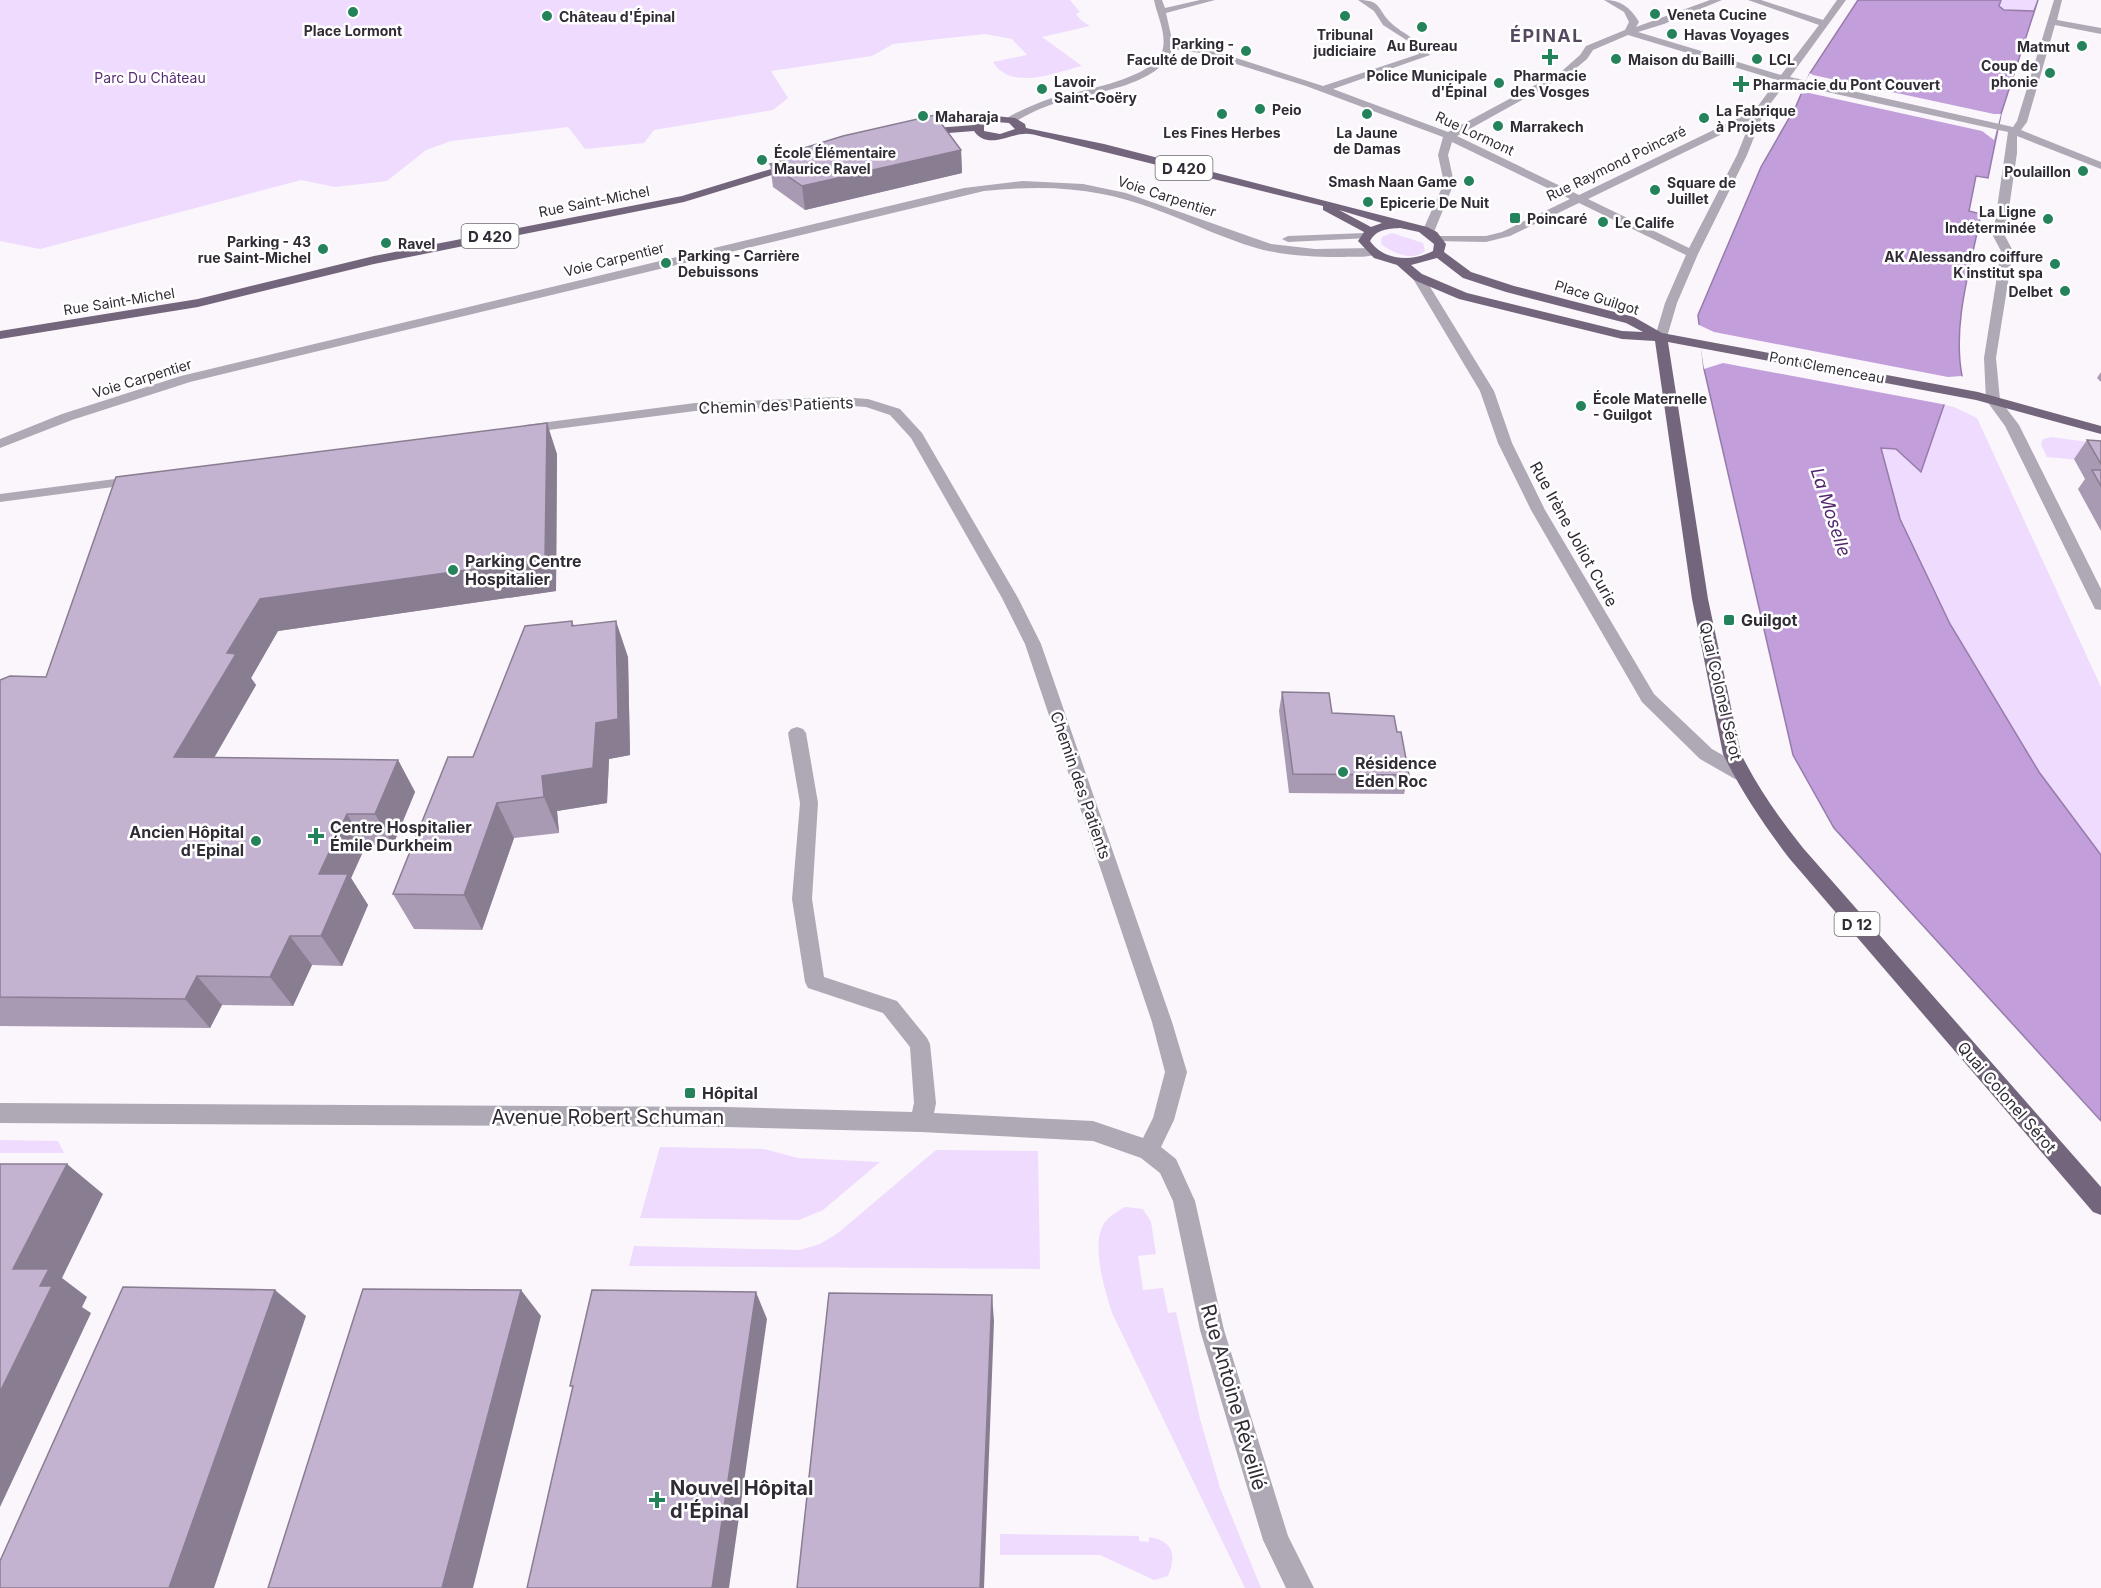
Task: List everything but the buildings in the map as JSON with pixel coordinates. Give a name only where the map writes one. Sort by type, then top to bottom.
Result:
[{"type":"main road","points":[[912,134],[938,129],[977,128],[988,120],[1011,120],[1021,126],[1020,130],[1007,137],[983,134],[977,128]]},
{"type":"main road","name":"D 420","points":[[1020,130],[1102,146],[1315,201],[1361,210],[1400,225]]},
{"type":"main road","name":"Rue Saint-Michel","points":[[0,335],[198,303],[374,260],[684,199],[809,161]]},
{"type":"main road","name":"D 420","points":[[1315,201],[1368,233]]},
{"type":"main road","points":[[1400,225],[1432,231],[1440,244],[1438,253],[1423,260],[1400,261],[1373,252],[1364,241],[1368,233],[1383,226],[1400,225]]},
{"type":"main road","name":"Place Guilgot","points":[[1438,253],[1467,275],[1510,289],[1630,320],[1661,337]]},
{"type":"main road","name":"Place Guilgot","points":[[1400,261],[1418,277],[1463,296],[1622,335],[1661,337]]},
{"type":"main road","name":"Pont Clemenceau","points":[[1661,337],[1993,400]]},
{"type":"main road","name":"Quai Colonel Sérot","points":[[1661,337],[1700,599],[1732,754],[1741,774],[1764,813],[1796,853],[2101,1204]]},
{"type":"main road","points":[[1993,400],[2101,422]]},
{"type":"main road","points":[[1993,400],[2101,430]]},
{"type":"street","points":[[1011,120],[1053,101],[1119,82],[1152,68],[1162,60],[1168,46],[1158,0]]},
{"type":"street","points":[[1160,12],[1210,0]]},
{"type":"street","points":[[1324,89],[1425,55],[1414,41],[1386,23],[1378,9],[1362,0]]},
{"type":"street","points":[[1608,0],[1630,13],[1634,22],[1628,32]]},
{"type":"street","points":[[1432,231],[1449,183],[1443,162],[1449,136],[1566,72],[1584,57],[1589,48],[1718,0]]},
{"type":"street","points":[[1752,0],[1826,24]]},
{"type":"street","name":"D 12","points":[[1783,79],[1842,0]]},
{"type":"street","points":[[2058,0],[2022,122],[2012,134],[2012,153],[1999,236],[2007,251],[1990,358],[1993,400],[2012,425],[2101,604]]},
{"type":"street","points":[[2052,22],[2101,31]]},
{"type":"street","points":[[1628,32],[1783,79],[2002,126],[2101,166]]},
{"type":"street","name":"Rue Lormont","points":[[1168,46],[1202,50],[1324,89],[1449,136],[1692,254]]},
{"type":"street","name":"Quai Colonel Sérot","points":[[1661,337],[1671,303],[1692,254],[1727,186],[1759,112],[1783,79]]},
{"type":"street","name":"Rue Raymond Poincaré","points":[[1432,231],[1486,239],[1506,234],[1759,112]]},
{"type":"street","points":[[2067,151],[2093,150]]},
{"type":"street","name":"Voie Carpentier","points":[[0,444],[67,417],[186,379],[964,190],[1016,184],[1072,186],[1122,195],[1259,245],[1280,249],[1373,252]]},
{"type":"street","name":"Voie Carpentier","points":[[1241,237],[1300,239],[1368,233]]},
{"type":"street","name":"Rue Irène Joliot Curie","points":[[1418,277],[1487,391],[1505,443],[1538,510],[1647,698],[1706,754],[1741,774]]},
{"type":"street","name":"Chemin des Patients","points":[[506,432],[695,407],[840,401],[868,403],[895,412],[917,436],[1010,598],[1033,644],[1162,1022],[1176,1072],[1163,1120],[1148,1150]]},
{"type":"street","points":[[0,498],[151,478]]},
{"type":"street","points":[[797,733],[809,803],[802,899],[815,982],[890,1007],[920,1044],[925,1103],[921,1122]]},
{"type":"street","name":"Avenue Robert Schuman","points":[[0,1113],[726,1117],[921,1122],[1093,1131],[1148,1150],[1168,1166],[1184,1202]]},
{"type":"street","name":"Rue Antoine Réveillé","points":[[1184,1202],[1212,1330],[1276,1540],[1300,1588]]},
{"type":"green space","name":"Parc Du Château","points":[[0,0],[1070,0],[1080,12],[1076,14],[1090,26],[1042,37],[1082,66],[1034,78],[1011,76],[1001,71],[993,62],[1027,55],[1012,39],[985,34],[893,44],[872,56],[771,71],[788,98],[773,110],[654,130],[644,143],[585,149],[568,127],[451,141],[426,150],[387,181],[335,187],[301,180],[40,249],[0,241]]},
{"type":"green space","points":[[2001,0],[2038,0],[2034,11],[2004,10],[1998,6]]},
{"type":"green space","points":[[1392,233],[1423,243],[1425,251],[1409,256],[1381,244],[1382,237]]},
{"type":"green space","points":[[1944,405],[1954,407],[1977,418],[2101,687],[2101,855],[2039,772],[1950,624],[1900,519],[1880,448],[1896,449],[1921,471]]},
{"type":"green space","points":[[2051,437],[2088,442],[2101,462],[2047,457],[2041,444],[2043,439]]},
{"type":"green space","points":[[0,1140],[58,1141],[64,1153],[0,1153]]},
{"type":"green space","points":[[660,1147],[764,1149],[798,1158],[880,1162],[823,1210],[799,1220],[640,1218]]},
{"type":"green space","points":[[936,1150],[1038,1151],[1040,1269],[629,1266],[634,1246],[800,1250],[820,1244],[838,1233]]},
{"type":"green space","points":[[1125,1207],[1143,1209],[1151,1222],[1156,1254],[1138,1256],[1143,1290],[1163,1288],[1168,1313],[1176,1312],[1200,1419],[1220,1488],[1261,1588],[1245,1588],[1112,1313],[1100,1266],[1099,1241],[1106,1221]]},
{"type":"green space","points":[[1000,1534],[1139,1536],[1139,1541],[1149,1542],[1149,1537],[1168,1545],[1172,1555],[1171,1568],[1168,1576],[1154,1580],[1100,1555],[1000,1555]]},
{"type":"water","name":"La Moselle","points":[[1858,0],[2001,0],[1999,6],[2004,10],[2034,11],[2038,0],[2001,114],[1988,178],[1976,176],[1969,211],[1981,214],[1961,315],[1959,336],[1962,376],[1944,405],[1921,472],[1896,449],[1881,448],[1900,519],[1950,624],[2039,772],[2101,855],[2101,1121],[1834,828],[1793,755],[1704,369],[1698,315],[1761,167],[1796,106],[1810,73]]},
{"type":"pier","points":[[1810,73],[2001,114],[1994,140],[1982,131],[1809,93],[1798,94]]},
{"type":"pier","points":[[1697,324],[1714,332],[1948,377],[1962,376],[1963,379],[1947,405],[1723,363],[1704,369]]},
{"type":"place","name":"Place Lormont","points":[[353,12]]},
{"type":"place","name":"Veneta Cucine","points":[[1655,14]]},
{"type":"place","name":"Château d'Épinal","points":[[547,16]]},
{"type":"place","name":"Tribunal judiciaire","points":[[1345,16]]},
{"type":"place","name":"Au Bureau","points":[[1422,27]]},
{"type":"place","name":"Havas Voyages","points":[[1672,34]]},
{"type":"place","name":"Matmut","points":[[2082,46]]},
{"type":"place","name":"Parking - Faculté de Droit","points":[[1246,51]]},
{"type":"place","name":"Pharmacie des Vosges","points":[[1550,57]]},
{"type":"place","name":"Maison du Bailli","points":[[1616,59]]},
{"type":"place","name":"LCL","points":[[1757,59]]},
{"type":"place","name":"Coup de phonie","points":[[2050,73]]},
{"type":"place","name":"Police Municipale d'Épinal","points":[[1499,83]]},
{"type":"place","name":"Pharmacie du Pont Couvert","points":[[1741,84]]},
{"type":"place","name":"Lavoir Saint-Goëry","points":[[1042,89]]},
{"type":"place","name":"Peio","points":[[1260,109]]},
{"type":"place","name":"Les Fines Herbes","points":[[1222,114]]},
{"type":"place","name":"La Jaune de Damas","points":[[1367,114]]},
{"type":"place","name":"Maharaja","points":[[923,116]]},
{"type":"place","name":"La Fabrique à Projets","points":[[1704,118]]},
{"type":"place","name":"Marrakech","points":[[1498,126]]},
{"type":"place","name":"École Élémentaire Maurice Ravel","points":[[762,160]]},
{"type":"place","name":"Poulaillon","points":[[2083,171]]},
{"type":"place","name":"Smash Naan Game","points":[[1469,181]]},
{"type":"place","name":"Square de Juillet","points":[[1655,190]]},
{"type":"place","name":"Epicerie De Nuit","points":[[1368,202]]},
{"type":"place","name":"Poincaré","points":[[1515,218]]},
{"type":"place","name":"La Ligne Indéterminée","points":[[2048,219]]},
{"type":"place","name":"Le Calife","points":[[1603,222]]},
{"type":"place","name":"Ravel","points":[[386,243]]},
{"type":"place","name":"Parking - 43 rue Saint-Michel","points":[[323,249]]},
{"type":"place","name":"Parking - Carrière Debuissons","points":[[666,263]]},
{"type":"place","name":"AK Alessandro coiffure K institut spa","points":[[2055,264]]},
{"type":"place","name":"Delbet","points":[[2065,291]]},
{"type":"place","name":"École Maternelle - Guilgot","points":[[1581,406]]},
{"type":"place","name":"Parking Centre Hospitalier","points":[[453,570]]},
{"type":"place","name":"Guilgot","points":[[1729,620]]},
{"type":"place","name":"Résidence Eden Roc","points":[[1343,772]]},
{"type":"place","name":"Centre Hospitalier Émile Durkheim","points":[[316,836]]},
{"type":"place","name":"Ancien Hôpital d'Epinal","points":[[256,841]]},
{"type":"place","name":"Hôpital","points":[[690,1093]]},
{"type":"place","name":"Nouvel Hôpital d'Épinal","points":[[657,1500]]},
{"type":"district","name":"ÉPINAL","points":[[1547,35]]}]
